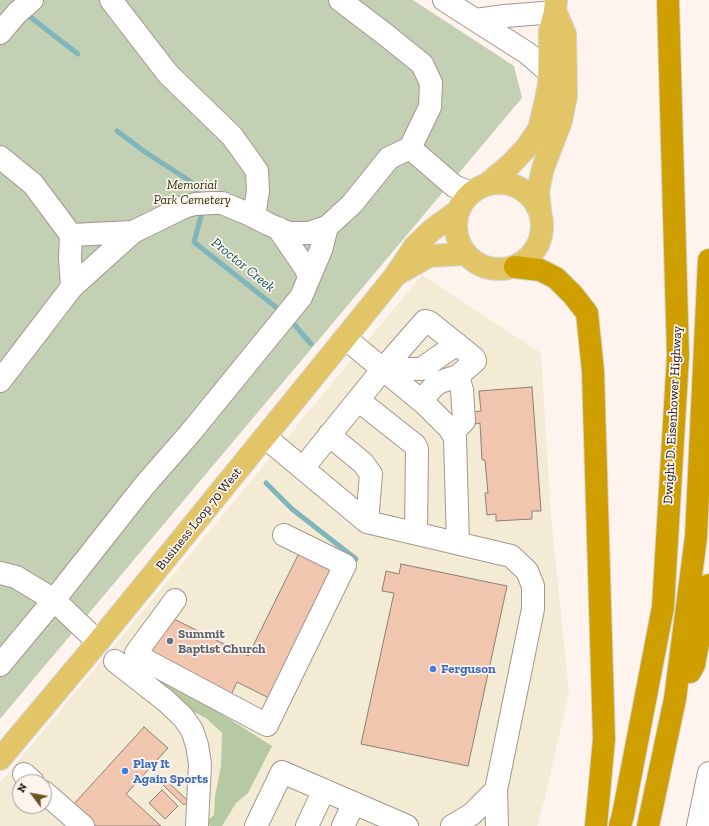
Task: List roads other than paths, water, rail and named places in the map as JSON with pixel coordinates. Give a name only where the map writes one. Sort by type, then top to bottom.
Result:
[{"type":"highway","name":"Dwight D. Eisenhower Highway","points":[[620,826],[663,607],[678,364],[668,0]]},
{"type":"highway","points":[[648,826],[675,699],[696,537],[709,260]]},
{"type":"highway","points":[[515,267],[540,270],[556,278],[573,295],[587,313],[593,371],[604,739],[596,826]]},
{"type":"highway","points":[[675,699],[694,665],[709,585]]},
{"type":"main road","points":[[555,6],[565,34],[566,96],[561,121],[543,168],[538,191],[543,223],[542,237],[536,250],[527,260],[515,267],[502,270],[488,268],[476,263],[465,254],[456,234],[458,211],[464,201],[510,165],[527,147],[538,129],[546,100],[549,72],[550,32],[555,6]]},
{"type":"main road","points":[[478,189],[499,182],[512,184],[524,190],[534,199],[540,210]]},
{"type":"main road","name":"Business Loop 70 West","points":[[0,759],[98,642],[345,338],[394,276],[415,246],[432,230],[458,211]]},
{"type":"main road","name":"Business Loop 70 West","points":[[394,276],[429,256],[465,254]]},
{"type":"street","points":[[0,33],[17,13],[32,0]]},
{"type":"street","points":[[111,0],[168,74],[232,136],[257,171],[258,191],[254,217]]},
{"type":"street","points":[[0,381],[72,287],[133,232],[184,207],[204,203],[222,203],[289,233],[309,233],[327,227],[352,204],[389,158],[410,148],[430,107],[431,83],[422,64],[340,0]]},
{"type":"street","points":[[444,0],[527,53],[549,72]]},
{"type":"street","points":[[476,20],[555,6]]},
{"type":"street","points":[[410,148],[454,186],[478,189]]},
{"type":"street","points":[[3,161],[33,184],[71,235],[70,258],[72,287]]},
{"type":"street","points":[[0,665],[54,600],[144,486],[191,432],[301,297],[321,250],[327,227]]},
{"type":"street","points":[[278,228],[306,269],[309,278]]},
{"type":"street","points":[[71,235],[133,232]]},
{"type":"street","points":[[303,468],[383,369],[425,321],[429,322],[457,344],[474,358],[475,361],[458,376],[440,382],[421,401]]},
{"type":"street","points":[[345,338],[421,401],[450,429],[455,438],[458,543]]},
{"type":"street","points":[[383,369],[421,369],[457,344]]},
{"type":"street","points":[[452,433],[464,421],[462,390],[458,376]]},
{"type":"street","points":[[358,400],[415,444],[417,450],[416,533]]},
{"type":"street","points":[[329,435],[363,463],[371,474],[367,522]]},
{"type":"street","points":[[265,436],[367,522],[511,556],[527,571],[533,586],[533,610],[496,790],[497,826]]},
{"type":"street","points":[[175,600],[136,652],[147,661],[267,725],[345,565],[284,535]]},
{"type":"street","points":[[0,572],[16,577],[54,600],[98,642]]},
{"type":"street","points":[[114,661],[166,701],[184,717],[192,730],[197,745],[200,764],[197,826]]},
{"type":"street","points":[[256,826],[282,772],[354,803],[383,821],[407,826]]},
{"type":"street","points":[[698,826],[709,774]]},
{"type":"street","points":[[307,826],[324,790]]},
{"type":"street","points":[[452,826],[472,814],[496,790]]},
{"type":"street","points":[[52,799],[83,826]]},
{"type":"street","points":[[343,826],[354,803]]},
{"type":"waterway","name":"Proctor Creek","points":[[25,13],[78,54]]},
{"type":"waterway","name":"Proctor Creek","points":[[117,131],[145,152],[190,181],[196,190],[198,199]]},
{"type":"waterway","name":"Proctor Creek","points":[[200,209],[201,216],[194,242],[282,312]]},
{"type":"waterway","name":"Proctor Creek","points":[[293,323],[311,344]]},
{"type":"waterway","name":"Proctor Creek","points":[[266,483],[292,509],[356,559]]},
{"type":"place","name":"Summit Baptist Church","points":[[170,641]]},
{"type":"place","name":"Ferguson","points":[[433,669]]},
{"type":"place","name":"Play It Again Sports","points":[[125,771]]},
{"type":"park label","name":"Memorial Park Cemetery","points":[[192,192]]}]
